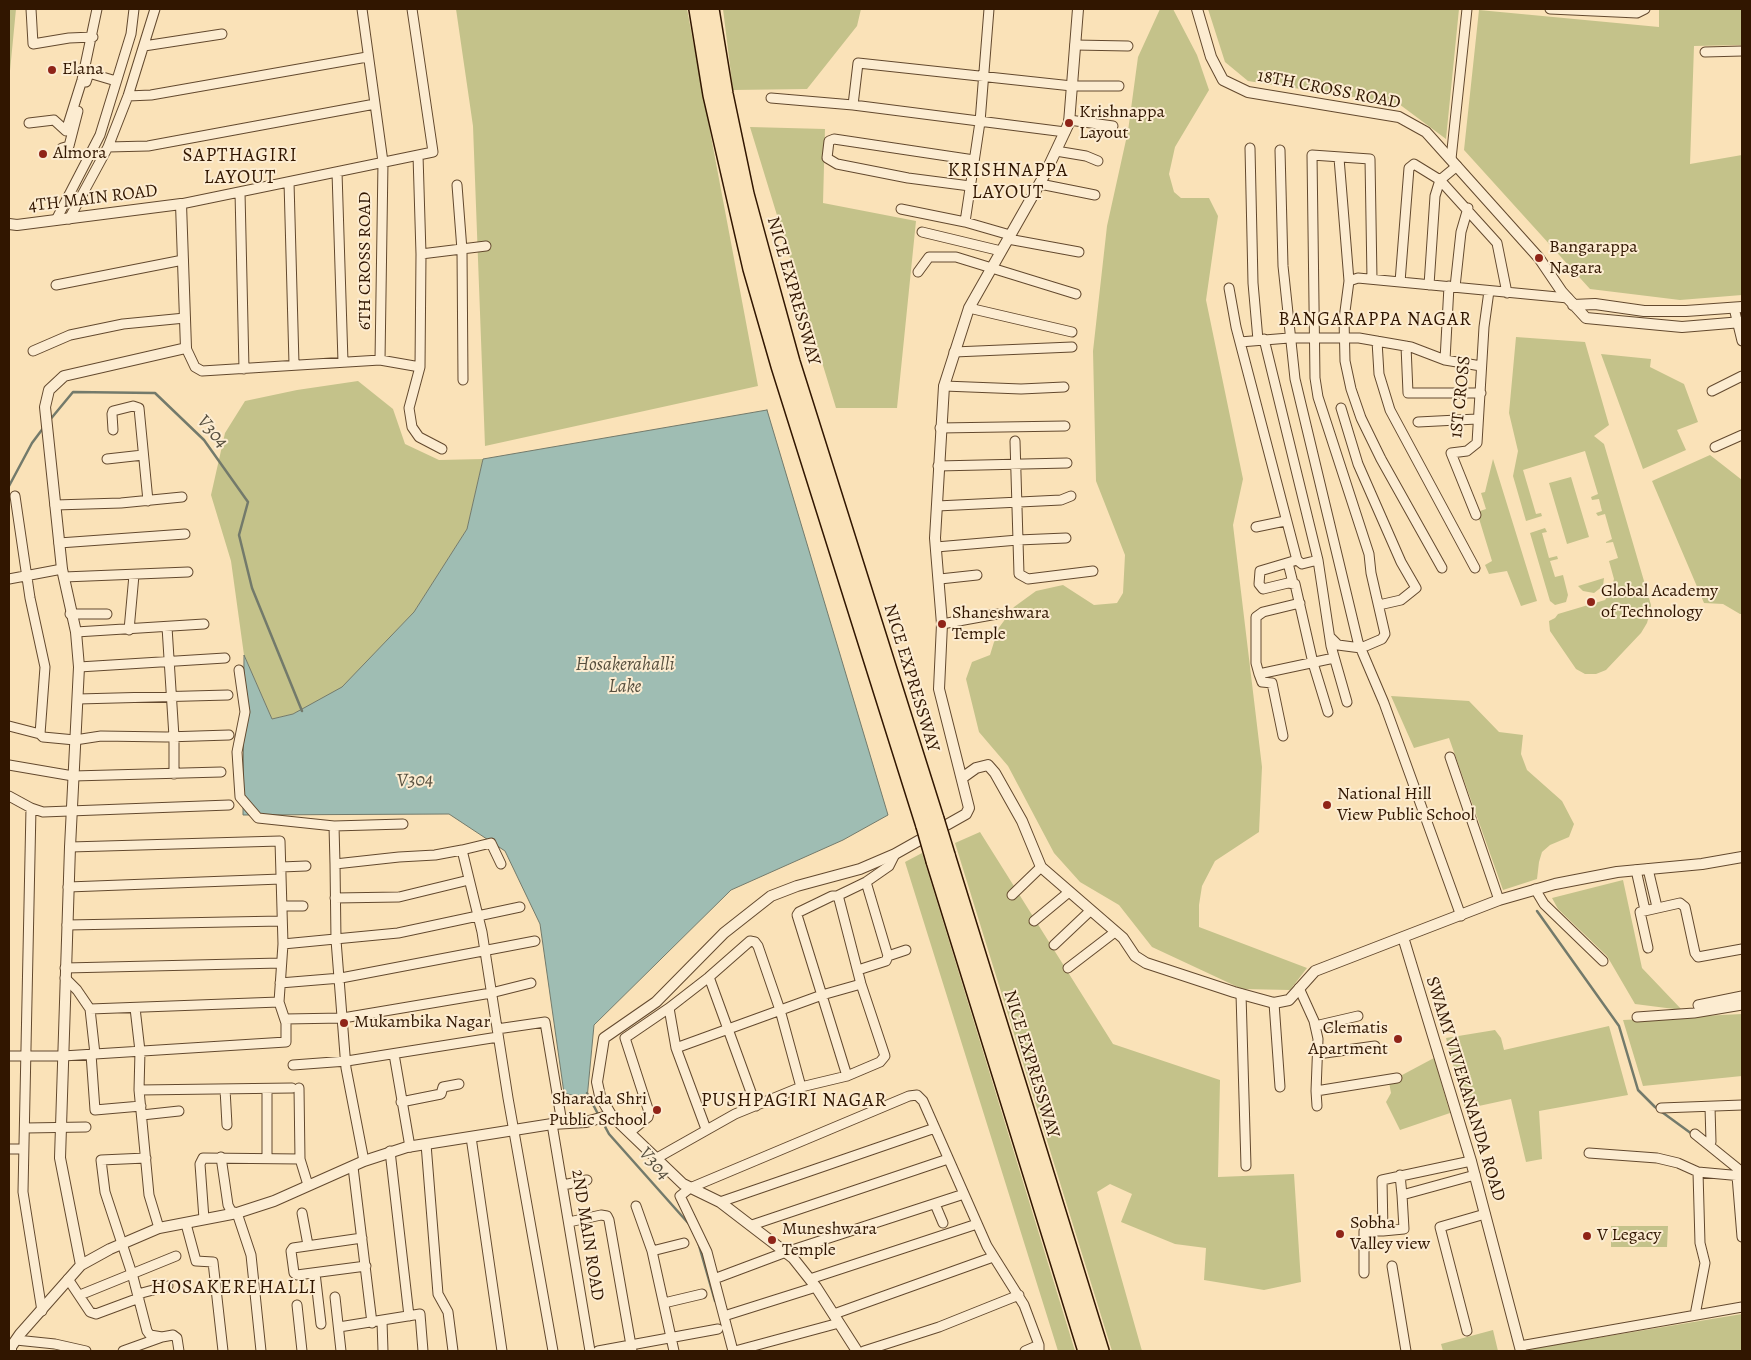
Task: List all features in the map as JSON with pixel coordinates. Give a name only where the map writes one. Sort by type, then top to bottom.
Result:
[{"type":"highway","name":"NICE EXPRESSWAY","points":[[697,9],[710,95],[751,269],[779,366],[930,823]]},
{"type":"highway","name":"NICE EXPRESSWAY","points":[[711,9],[737,148],[792,362],[930,823],[1101,1351]]},
{"type":"highway","name":"NICE EXPRESSWAY","points":[[941,858],[1086,1351]]},
{"type":"street","points":[[31,9],[33,44],[69,38],[93,38]]},
{"type":"street","points":[[29,123],[54,120],[66,131],[93,38],[97,9]]},
{"type":"street","points":[[56,220],[100,136],[131,34],[134,9]]},
{"type":"street","points":[[69,219],[108,147],[128,96],[157,9]]},
{"type":"street","name":"6TH CROSS ROAD","points":[[362,9],[383,162],[380,360]]},
{"type":"street","points":[[412,9],[433,152],[181,204],[186,348],[195,367],[202,371],[380,360],[420,367]]},
{"type":"street","points":[[965,222],[980,122],[989,9]]},
{"type":"street","points":[[857,1351],[813,1283],[786,1252],[720,1202],[690,1188],[630,1132],[607,1116],[597,1082],[604,1038],[656,1002],[724,933],[771,896],[797,886],[860,868],[895,854],[966,814],[969,808],[939,689],[942,624],[940,579],[936,547],[938,466],[944,386],[969,308],[1040,184],[1065,132],[1069,120],[1078,9]]},
{"type":"street","name":"18TH CROSS ROAD","points":[[1197,9],[1211,57],[1224,80],[1248,92],[1399,118],[1426,132],[1539,258],[1570,301],[1586,318],[1682,327],[1740,322]]},
{"type":"street","points":[[1429,285],[1434,209],[1440,180],[1454,162],[1467,9]]},
{"type":"street","points":[[1550,9],[1637,13],[1644,9]]},
{"type":"street","points":[[144,46],[222,34]]},
{"type":"street","points":[[1075,45],[1128,46]]},
{"type":"street","points":[[1705,52],[1742,51]]},
{"type":"street","points":[[128,96],[151,95],[368,57]]},
{"type":"street","points":[[853,105],[858,63],[1072,86],[1118,86]]},
{"type":"street","points":[[62,148],[69,146],[89,73],[116,81]]},
{"type":"street","points":[[770,98],[853,105],[1065,132]]},
{"type":"street","points":[[108,147],[148,146],[375,104]]},
{"type":"street","points":[[1069,120],[1113,126]]},
{"type":"street","points":[[970,186],[908,178],[837,164],[828,158],[829,141],[834,138],[974,160]]},
{"type":"street","points":[[1250,148],[1253,283],[1261,340],[1318,560],[1334,658],[1347,702]]},
{"type":"street","points":[[1280,150],[1283,266],[1289,338],[1295,379],[1361,648],[1384,703],[1461,916]]},
{"type":"street","points":[[1056,152],[1086,156],[1098,161]]},
{"type":"street","points":[[418,155],[421,254],[420,367],[409,408],[412,427],[419,437],[442,449]]},
{"type":"street","points":[[1330,637],[1338,645],[1361,648],[1382,639],[1385,634],[1371,573],[1370,554],[1318,397],[1315,378],[1312,155],[1370,159],[1372,279]]},
{"type":"street","points":[[1339,158],[1349,280],[1344,319],[1345,361],[1361,418],[1442,568]]},
{"type":"street","points":[[1400,282],[1410,168],[1414,164],[1440,180],[1468,208],[1497,243],[1507,293]]},
{"type":"street","points":[[337,172],[343,362]]},
{"type":"street","points":[[289,182],[294,364]]},
{"type":"street","points":[[1040,184],[1095,194]]},
{"type":"street","points":[[457,185],[462,250],[463,380]]},
{"type":"street","points":[[240,192],[244,369]]},
{"type":"street","name":"4TH MAIN ROAD","points":[[9,224],[17,225],[69,219],[181,204]]},
{"type":"street","points":[[1445,360],[1452,287],[1461,232],[1468,208]]},
{"type":"street","points":[[901,209],[965,222],[1009,237],[1079,252]]},
{"type":"street","points":[[922,232],[1001,251]]},
{"type":"street","points":[[421,254],[486,246]]},
{"type":"street","points":[[918,272],[932,257],[964,258],[991,269],[1076,294]]},
{"type":"street","points":[[56,286],[183,260]]},
{"type":"street","points":[[1349,280],[1358,278],[1452,287],[1644,311],[1738,308],[1742,341]]},
{"type":"street","points":[[1229,288],[1240,342],[1285,521],[1292,561],[1293,582],[1300,603],[1313,663],[1328,712]]},
{"type":"street","name":"1ST CROSS","points":[[1476,515],[1451,453],[1473,448],[1477,443],[1481,366],[1489,291]]},
{"type":"street","points":[[969,308],[1072,332]]},
{"type":"street","points":[[33,351],[70,335],[123,324],[185,318]]},
{"type":"street","points":[[1240,342],[1289,338],[1344,338],[1377,341],[1406,346],[1445,360],[1481,366]]},
{"type":"street","points":[[1377,341],[1379,374],[1390,410],[1475,568]]},
{"type":"street","points":[[1406,346],[1408,394],[1480,394]]},
{"type":"street","points":[[954,352],[1072,347]]},
{"type":"street","points":[[81,1266],[60,1158],[68,887],[79,667],[76,632],[70,614],[59,543],[46,435],[45,407],[49,390],[64,376],[186,348]]},
{"type":"street","points":[[1712,391],[1742,376]]},
{"type":"street","points":[[944,386],[1021,389],[1064,387]]},
{"type":"street","points":[[113,430],[113,411],[133,406],[139,408],[148,501]]},
{"type":"street","points":[[1341,408],[1358,464],[1401,562],[1416,588],[1404,599],[1379,605]]},
{"type":"street","points":[[1418,422],[1477,419]]},
{"type":"street","points":[[940,428],[1065,426]]},
{"type":"street","points":[[1715,448],[1742,435]]},
{"type":"street","points":[[1015,441],[1019,574],[1025,579],[1093,572]]},
{"type":"street","points":[[107,459],[143,455]]},
{"type":"street","points":[[938,466],[1067,463]]},
{"type":"street","points":[[15,496],[27,575],[45,667],[40,734]]},
{"type":"street","points":[[937,506],[1061,500],[1071,496]]},
{"type":"street","points":[[55,505],[148,501],[182,497]]},
{"type":"street","points":[[1256,527],[1285,521]]},
{"type":"street","points":[[59,543],[185,534]]},
{"type":"street","points":[[936,547],[1066,538]]},
{"type":"street","points":[[1293,582],[1263,589],[1259,584],[1260,571],[1292,561],[1302,564],[1318,560]]},
{"type":"street","points":[[9,579],[27,575],[63,573],[134,575],[188,572]]},
{"type":"street","points":[[129,630],[134,575]]},
{"type":"street","points":[[940,579],[977,575]]},
{"type":"street","points":[[1283,736],[1272,683],[1262,682],[1256,663],[1256,617],[1263,612],[1300,603]]},
{"type":"street","points":[[70,614],[107,614]]},
{"type":"street","points":[[942,624],[997,614]]},
{"type":"street","points":[[76,632],[204,624]]},
{"type":"street","points":[[168,627],[174,737],[174,774]]},
{"type":"street","points":[[79,667],[225,658]]},
{"type":"street","points":[[1259,674],[1334,658]]},
{"type":"street","points":[[239,670],[245,712],[237,752],[240,797],[258,818],[334,826],[403,824]]},
{"type":"street","points":[[78,698],[228,695]]},
{"type":"street","points":[[9,726],[40,734],[43,737],[75,740],[101,736],[174,737],[229,735]]},
{"type":"street","points":[[1450,757],[1500,900]]},
{"type":"street","points":[[9,765],[73,776],[221,772]]},
{"type":"street","points":[[962,778],[976,768],[988,765],[995,773],[1022,821],[1041,868],[1090,912],[1123,938],[1135,956],[1146,962],[1241,994],[1274,1002],[1289,1000],[1315,971],[1500,900],[1535,890],[1617,872],[1702,864],[1742,857]]},
{"type":"street","points":[[9,796],[43,812],[229,805]]},
{"type":"street","points":[[31,808],[26,1128],[23,1149],[23,1192],[42,1311]]},
{"type":"street","points":[[334,826],[336,940],[341,978],[347,1061],[364,1161]]},
{"type":"street","points":[[9,1056],[63,1056],[286,1042],[285,1019],[279,1002],[283,944],[280,841],[70,847]]},
{"type":"street","points":[[335,864],[434,855],[491,843],[501,864]]},
{"type":"street","points":[[462,850],[485,951],[514,1131],[553,1351]]},
{"type":"street","points":[[847,1076],[797,915],[799,912],[866,882],[889,866],[895,854]]},
{"type":"street","points":[[281,867],[306,866]]},
{"type":"street","points":[[1012,895],[1041,868]]},
{"type":"street","points":[[1648,869],[1657,907]]},
{"type":"street","points":[[1636,870],[1645,910]]},
{"type":"street","points":[[68,887],[282,879]]},
{"type":"street","points":[[335,898],[399,897],[469,880]]},
{"type":"street","points":[[866,882],[888,956]]},
{"type":"street","points":[[1535,890],[1544,904],[1603,961]]},
{"type":"street","points":[[1034,921],[1069,892]]},
{"type":"street","points":[[657,1158],[706,1129],[756,1106],[802,1087],[847,1076],[880,1062],[885,1056],[861,984],[837,896]]},
{"type":"street","points":[[1648,948],[1640,913],[1657,907],[1680,903],[1684,905],[1698,957],[1742,950]]},
{"type":"street","points":[[283,906],[303,906]]},
{"type":"street","points":[[283,944],[398,933],[520,907]]},
{"type":"street","points":[[1054,945],[1090,912]]},
{"type":"street","points":[[67,925],[282,921]]},
{"type":"street","points":[[1068,968],[1115,932]]},
{"type":"street","name":"SWAMY VIVEKANANDA ROAD","points":[[1403,937],[1475,1175],[1520,1349]]},
{"type":"street","points":[[280,983],[341,978],[535,941]]},
{"type":"street","points":[[630,1132],[648,1117],[649,1112],[625,1038],[709,978],[750,941],[755,942],[780,1010],[802,1087]]},
{"type":"street","points":[[858,970],[886,960],[888,956],[906,950]]},
{"type":"street","points":[[65,973],[281,963]]},
{"type":"street","points":[[65,973],[90,1009],[95,1110],[179,1111]]},
{"type":"street","points":[[709,978],[756,1106]]},
{"type":"street","points":[[285,1019],[343,1018],[491,993],[531,982]]},
{"type":"street","points":[[676,1048],[822,995],[861,984]]},
{"type":"street","points":[[1299,988],[1316,1026],[1318,1054],[1317,1106]]},
{"type":"street","points":[[1241,994],[1246,1166]]},
{"type":"street","points":[[1698,1005],[1742,996]]},
{"type":"street","points":[[90,1009],[279,1002]]},
{"type":"street","points":[[1274,1002],[1280,1087]]},
{"type":"street","points":[[1637,1017],[1694,1013],[1742,1005]]},
{"type":"street","points":[[135,1008],[140,1051],[139,1090],[149,1195],[159,1228]]},
{"type":"street","points":[[669,1008],[676,1048],[706,1129]]},
{"type":"street","points":[[1316,1026],[1358,1016]]},
{"type":"street","name":"2ND MAIN ROAD","points":[[498,1033],[545,1022],[563,1185],[590,1351]]},
{"type":"street","points":[[293,1064],[347,1061],[394,1054],[498,1033]]},
{"type":"street","points":[[1318,1054],[1376,1046]]},
{"type":"street","points":[[394,1054],[410,1147]]},
{"type":"street","points":[[1316,1092],[1397,1078]]},
{"type":"street","points":[[401,1102],[441,1094],[443,1087],[458,1084]]},
{"type":"street","points":[[139,1090],[296,1088],[300,1159],[308,1185]]},
{"type":"street","points":[[225,1089],[227,1125]]},
{"type":"street","points":[[267,1089],[267,1157]]},
{"type":"street","points":[[993,1257],[836,1318],[734,1351],[703,1241],[680,1196],[690,1188],[909,1096],[917,1095],[923,1101],[993,1257],[1019,1295],[1039,1348],[1025,1351]]},
{"type":"street","points":[[1661,1108],[1742,1105]]},
{"type":"street","points":[[1710,1107],[1711,1142]]},
{"type":"street","points":[[12,1345],[81,1266],[122,1244],[159,1228],[237,1213],[274,1201],[364,1161],[410,1147],[557,1124],[586,1122],[607,1116]]},
{"type":"street","points":[[26,1128],[86,1128]]},
{"type":"street","points":[[720,1202],[935,1128]]},
{"type":"street","points":[[1694,1134],[1740,1175],[1742,1237]]},
{"type":"street","points":[[471,1137],[502,1351]]},
{"type":"street","points":[[426,1144],[438,1294],[448,1312],[453,1351]]},
{"type":"street","points":[[9,1149],[23,1149]]},
{"type":"street","points":[[390,1152],[409,1316]]},
{"type":"street","points":[[1589,1153],[1657,1158],[1678,1162],[1698,1172],[1740,1175]]},
{"type":"street","points":[[221,1157],[228,1205],[231,1211],[237,1213]]},
{"type":"street","points":[[204,1220],[200,1164],[203,1158],[267,1157],[300,1159]]},
{"type":"street","points":[[146,1158],[101,1160],[105,1192],[139,1296],[147,1331],[150,1335],[162,1337],[173,1335],[179,1347]]},
{"type":"street","points":[[752,1225],[948,1159]]},
{"type":"street","points":[[1383,1231],[1381,1184],[1386,1178],[1471,1161]]},
{"type":"street","points":[[353,1167],[372,1323]]},
{"type":"street","points":[[1444,1167],[1449,1182]]},
{"type":"street","points":[[1695,1316],[1705,1263],[1700,1243],[1698,1172]]},
{"type":"street","points":[[1402,1196],[1475,1175]]},
{"type":"street","points":[[1364,1273],[1364,1231],[1404,1229],[1400,1176]]},
{"type":"street","points":[[563,1185],[587,1180]]},
{"type":"street","points":[[714,1279],[786,1252],[964,1194]]},
{"type":"street","points":[[935,1204],[943,1223]]},
{"type":"street","points":[[636,1206],[652,1251],[674,1351]]},
{"type":"street","points":[[237,1213],[251,1255],[261,1351]]},
{"type":"street","points":[[302,1213],[308,1246]]},
{"type":"street","points":[[1467,1331],[1440,1227],[1485,1214]]},
{"type":"street","points":[[569,1222],[601,1215],[607,1216],[609,1220],[631,1348]]},
{"type":"street","points":[[186,1224],[196,1261],[213,1262],[224,1351]]},
{"type":"street","points":[[724,1316],[977,1224]]},
{"type":"street","points":[[362,1238],[291,1250],[294,1273],[300,1275],[366,1266]]},
{"type":"street","points":[[652,1251],[684,1243]]},
{"type":"street","points":[[80,1296],[176,1256]]},
{"type":"street","points":[[1392,1266],[1406,1351]]},
{"type":"street","points":[[315,1273],[322,1324]]},
{"type":"street","points":[[68,1279],[90,1312],[96,1314],[168,1286]]},
{"type":"street","points":[[664,1303],[702,1294]]},
{"type":"street","points":[[864,1351],[939,1327],[1019,1295]]},
{"type":"street","points":[[334,1297],[341,1351]]},
{"type":"street","points":[[297,1305],[302,1351]]},
{"type":"street","points":[[1520,1349],[1742,1307]]},
{"type":"street","points":[[339,1327],[420,1314],[423,1351]]},
{"type":"street","points":[[382,1321],[383,1351]]},
{"type":"street","points":[[598,1351],[631,1348],[671,1337],[718,1329]]},
{"type":"street","points":[[123,1351],[148,1347],[162,1337]]},
{"type":"street","points":[[12,1345],[86,1351]]},
{"type":"shaded area","points":[[9,9],[16,9],[9,81]]},
{"type":"shaded area","points":[[456,9],[687,9],[758,386],[485,446],[473,126]]},
{"type":"shaded area","points":[[723,9],[861,9],[857,26],[807,89],[733,90]]},
{"type":"shaded area","points":[[1160,9],[1173,9],[1197,55],[1209,90],[1175,147],[1169,174],[1174,192],[1181,198],[1209,198],[1218,216],[1206,300],[1243,479],[1233,525],[1262,767],[1259,832],[1215,861],[1202,886],[1199,905],[1199,927],[1307,968],[1290,990],[1242,989],[1152,947],[1119,905],[1080,882],[1054,853],[1008,766],[979,732],[966,679],[972,662],[990,655],[998,629],[1014,607],[1036,591],[1063,585],[1094,605],[1117,603],[1123,593],[1125,555],[1096,481],[1093,351],[1107,226],[1128,131],[1138,57]]},
{"type":"shaded area","points":[[1208,9],[1459,9],[1446,139],[1399,104],[1248,81],[1225,62]]},
{"type":"shaded area","points":[[1659,9],[1742,9],[1742,45],[1694,46],[1690,164],[1742,155],[1742,295],[1680,300],[1590,289],[1464,150],[1479,10],[1659,27]]},
{"type":"shaded area","points":[[750,127],[825,129],[823,203],[916,221],[897,408],[836,408]]},
{"type":"shaded area","points":[[1516,337],[1585,342],[1609,425],[1594,436],[1604,444],[1651,605],[1647,623],[1641,633],[1606,670],[1596,674],[1585,674],[1576,669],[1550,631],[1549,621],[1558,614],[1605,600],[1610,593],[1614,579],[1609,561],[1618,558],[1613,542],[1606,543],[1612,539],[1605,514],[1598,516],[1596,513],[1602,511],[1599,499],[1592,500],[1591,497],[1598,494],[1585,451],[1523,470],[1536,514],[1541,513],[1542,516],[1526,521],[1513,476],[1518,451],[1509,413]]},
{"type":"shaded area","points":[[1601,354],[1651,359],[1650,367],[1684,384],[1698,422],[1677,430],[1686,450],[1643,469]]},
{"type":"shaded area","points":[[358,381],[393,409],[405,444],[439,460],[483,459],[467,529],[414,612],[342,688],[293,714],[272,719],[244,655],[231,561],[211,495],[225,433],[245,401],[297,390]]},
{"type":"shaded area","points":[[1710,455],[1742,480],[1742,614],[1723,604],[1704,603],[1652,481]]},
{"type":"shaded area","points":[[1493,459],[1537,601],[1521,606],[1507,571],[1489,574],[1485,565],[1492,561],[1477,512],[1486,509],[1481,493],[1485,492]]},
{"type":"shaded area","points":[[1571,477],[1589,537],[1567,544],[1549,483]]},
{"type":"shaded area","points":[[1545,528],[1547,532],[1542,533],[1549,558],[1557,556],[1558,559],[1550,561],[1555,577],[1563,575],[1568,595],[1566,602],[1555,605],[1550,601],[1530,533]]},
{"type":"shaded area","points":[[1604,578],[1603,586],[1594,593],[1583,591],[1578,586]]},
{"type":"shaded area","points":[[1391,696],[1469,701],[1499,732],[1523,735],[1521,754],[1527,770],[1562,801],[1574,824],[1569,837],[1550,845],[1542,852],[1537,879],[1503,890],[1449,738],[1414,748]]},
{"type":"shaded area","points":[[980,832],[1113,1044],[1220,1080],[1218,1177],[1294,1174],[1301,1282],[1264,1290],[1204,1280],[1206,1248],[1175,1244],[1121,1222],[1132,1194],[1110,1184],[1097,1192],[1142,1351],[1112,1351],[955,843]]},
{"type":"shaded area","points":[[922,853],[1075,1351],[1058,1351],[905,862]]},
{"type":"shaded area","points":[[1623,880],[1642,968],[1682,1010],[1635,1004],[1607,956],[1558,909],[1552,898]]},
{"type":"shaded area","points":[[1742,1014],[1742,1076],[1643,1086],[1623,1020]]},
{"type":"shaded area","points":[[1609,1026],[1628,1095],[1539,1111],[1542,1159],[1526,1162],[1511,1099],[1465,1109],[1446,1038],[1495,1030],[1501,1038],[1504,1050]]},
{"type":"shaded area","points":[[1434,1058],[1450,1113],[1400,1130],[1386,1102],[1391,1093],[1389,1082]]},
{"type":"shaded area","points":[[1611,1226],[1668,1226],[1667,1247],[1611,1247]]},
{"type":"shaded area","points":[[1742,1314],[1742,1351],[1531,1351],[1530,1349]]},
{"type":"shaded area","points":[[1493,1330],[1498,1351],[1443,1351],[1441,1344]]},
{"type":"water","name":"Hosakerahalli Lake","points":[[767,410],[888,815],[843,840],[731,890],[594,1025],[587,1099],[564,1093],[540,924],[505,851],[449,814],[243,815],[244,655],[272,719],[293,714],[342,687],[414,612],[467,529],[483,459]]},
{"type":"waterway","name":"V304","points":[[49,421],[73,392],[155,393],[204,440],[248,502],[239,535],[252,588],[302,711]]},
{"type":"waterway","name":"V304","points":[[9,486],[32,443],[44,427]]},
{"type":"waterway","points":[[1537,911],[1619,1026],[1638,1090],[1655,1107],[1692,1134]]},
{"type":"waterway","name":"V304","points":[[587,1093],[598,1114]]},
{"type":"waterway","name":"V304","points":[[602,1121],[609,1134],[689,1224]]},
{"type":"waterway","name":"V304","points":[[698,1242],[715,1301]]},
{"type":"place","name":"Elana","points":[[52,70]]},
{"type":"place","name":"Krishnappa Layout","points":[[1069,123]]},
{"type":"place","name":"Almora","points":[[43,154]]},
{"type":"place","name":"Bangarappa Nagara","points":[[1539,258]]},
{"type":"place","name":"Global Academy of Technology","points":[[1591,602]]},
{"type":"place","name":"Shaneshwara Temple","points":[[942,624]]},
{"type":"place","name":"National Hill View Public School","points":[[1327,805]]},
{"type":"place","name":"Mukambika Nagar","points":[[344,1023]]},
{"type":"place","name":"Clematis Apartment","points":[[1398,1039]]},
{"type":"place","name":"Sharada Shri Public School","points":[[657,1110]]},
{"type":"place","name":"Sobha Valley view","points":[[1340,1234]]},
{"type":"place","name":"V Legacy","points":[[1587,1236]]},
{"type":"place","name":"Muneshwara Temple","points":[[772,1240]]},
{"type":"district","name":"SAPTHAGIRI LAYOUT","points":[[240,167]]},
{"type":"district","name":"KRISHNAPPA LAYOUT","points":[[1008,182]]},
{"type":"district","name":"BANGARAPPA NAGAR","points":[[1375,320]]},
{"type":"district","name":"PUSHPAGIRI NAGAR","points":[[794,1101]]},
{"type":"district","name":"HOSAKEREHALLI","points":[[234,1288]]}]
